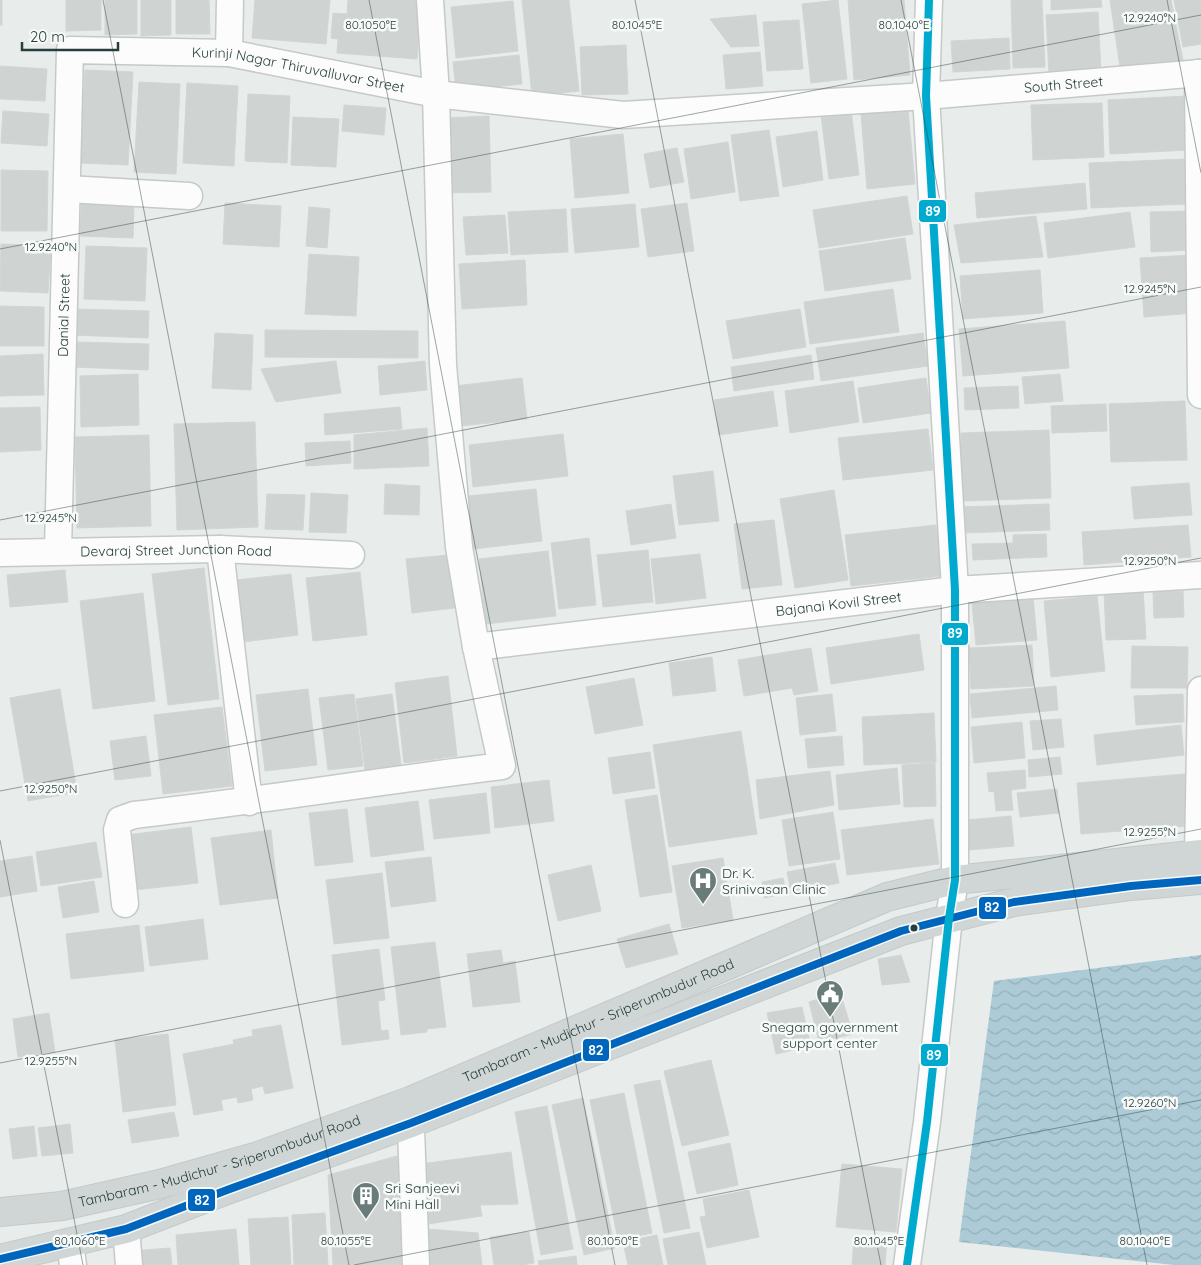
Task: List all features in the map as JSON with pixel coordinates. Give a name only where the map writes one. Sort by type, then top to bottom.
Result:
[{"type":"main road","name":"Tambaram - Mudichur - Sriperumbudur Road","points":[[0,1259],[72,1254],[126,1229],[227,1190],[410,1112],[887,897],[955,880],[1200,867]]},
{"type":"main road","name":"Tambaram - Mudichur - Sriperumbudur Road","points":[[0,1212],[62,1206],[160,1184],[410,1112],[901,931],[1014,902],[1131,886],[1200,867]]},
{"type":"street","points":[[229,53],[230,0]]},
{"type":"street","points":[[125,904],[117,830],[120,820],[134,815],[249,802],[294,793],[502,766],[476,647],[459,547],[443,365],[436,94],[430,0]]},
{"type":"street","points":[[907,1265],[927,1122],[949,918],[955,880],[955,590],[926,96],[929,0]]},
{"type":"street","name":"Kurinji Nagar Thiruvalluvar Street","points":[[70,50],[229,53],[436,94],[623,115],[926,96]]},
{"type":"street","name":"Danial Street","points":[[58,551],[70,50]]},
{"type":"street","points":[[1199,73],[1201,395]]},
{"type":"street","name":"South Street","points":[[926,96],[1199,73]]},
{"type":"street","points":[[67,189],[190,196]]},
{"type":"street","points":[[220,549],[249,802]]},
{"type":"street","name":"Devaraj Street Junction Road","points":[[0,553],[220,549],[351,555]]},
{"type":"street","name":"Bajanai Kovil Street","points":[[476,647],[955,590],[1201,575]]},
{"type":"street","points":[[1200,867],[1201,690]]},
{"type":"street","points":[[410,1112],[416,1265]]},
{"type":"street","points":[[126,1229],[129,1265]]},
{"type":"water","points":[[1201,955],[1201,1265],[1174,1265],[959,1242],[994,981]]},
{"type":"building","points":[[0,0],[2,0],[2,25],[0,25]]},
{"type":"building","points":[[66,0],[101,0],[101,30],[66,31]]},
{"type":"building","points":[[105,0],[137,0],[137,34],[105,35]]},
{"type":"building","points":[[141,0],[171,0],[171,35],[141,36]]},
{"type":"building","points":[[176,0],[209,0],[210,34],[176,34]]},
{"type":"building","points":[[255,0],[330,0],[326,44],[252,38]]},
{"type":"building","points":[[348,0],[421,0],[417,59],[337,53],[338,39],[331,38],[333,13],[347,14]]},
{"type":"building","points":[[522,0],[569,0],[579,91],[532,96]]},
{"type":"building","points":[[838,0],[847,79],[811,83],[802,4]]},
{"type":"building","points":[[848,0],[904,0],[910,75],[854,80]]},
{"type":"building","points":[[1011,0],[1042,0],[1045,67],[1013,68]]},
{"type":"building","points":[[1051,0],[1101,0],[1102,7],[1051,10]]},
{"type":"building","points":[[1110,0],[1171,0],[1184,65],[1121,74]]},
{"type":"building","points":[[1174,0],[1201,0],[1201,44],[1183,47]]},
{"type":"building","points":[[513,1],[518,51],[456,58],[451,7]]},
{"type":"building","points":[[1098,12],[1101,72],[1049,75],[1046,15]]},
{"type":"building","points":[[756,15],[759,46],[731,47],[710,19]]},
{"type":"building","points":[[799,20],[803,69],[767,71],[763,22]]},
{"type":"building","points":[[1009,38],[1010,69],[953,72],[951,41]]},
{"type":"building","points":[[626,45],[628,94],[582,95],[580,47]]},
{"type":"building","points":[[760,52],[763,86],[726,89],[723,55]]},
{"type":"building","points":[[519,55],[522,84],[456,91],[453,62]]},
{"type":"building","points":[[0,66],[47,69],[45,101],[0,99]]},
{"type":"building","points":[[85,70],[133,72],[128,165],[80,163]]},
{"type":"building","points":[[139,82],[180,84],[176,174],[134,172]]},
{"type":"building","points":[[187,83],[238,86],[234,166],[183,163]]},
{"type":"building","points":[[248,94],[290,96],[287,163],[245,161]]},
{"type":"building","points":[[1187,96],[1190,150],[1110,154],[1108,100]]},
{"type":"building","points":[[1102,103],[1104,157],[1033,160],[1031,105]]},
{"type":"building","points":[[344,105],[386,108],[384,135],[342,131]]},
{"type":"building","points":[[851,110],[859,175],[829,179],[821,115]]},
{"type":"building","points":[[908,110],[915,184],[867,189],[861,114]]},
{"type":"building","points":[[3,111],[49,114],[47,146],[1,143]]},
{"type":"building","points":[[489,116],[491,192],[448,193],[445,118]]},
{"type":"building","points":[[293,117],[339,119],[336,167],[291,165]]},
{"type":"building","points":[[769,130],[779,196],[740,201],[731,135]]},
{"type":"building","points":[[817,131],[823,180],[783,187],[776,137]]},
{"type":"building","points":[[623,134],[629,193],[575,198],[570,139]]},
{"type":"building","points":[[728,142],[735,192],[691,199],[684,149]]},
{"type":"building","points":[[677,148],[684,182],[650,188],[644,154]]},
{"type":"building","points":[[1186,159],[1187,204],[1091,208],[1089,163]]},
{"type":"building","points":[[1,170],[48,171],[47,231],[1,231]]},
{"type":"building","points":[[1085,183],[1087,209],[977,218],[975,193]]},
{"type":"building","points":[[907,196],[913,234],[819,248],[813,210]]},
{"type":"building","points":[[82,197],[134,202],[133,238],[80,236]]},
{"type":"building","points":[[225,203],[281,206],[279,247],[223,244]]},
{"type":"building","points":[[687,203],[694,251],[648,257],[641,209]]},
{"type":"building","points":[[635,204],[639,247],[575,253],[571,209]]},
{"type":"building","points":[[309,207],[330,209],[327,248],[306,246]]},
{"type":"building","points":[[566,209],[568,252],[511,255],[508,212]]},
{"type":"building","points":[[1191,211],[1193,250],[1151,252],[1150,212]]},
{"type":"building","points":[[1130,212],[1135,247],[1048,258],[1044,223]]},
{"type":"building","points":[[505,215],[508,253],[466,255],[463,217]]},
{"type":"building","points":[[1036,216],[1043,257],[961,263],[954,225]]},
{"type":"building","points":[[905,238],[911,279],[825,291],[819,251]]},
{"type":"building","points":[[1,244],[51,246],[48,293],[0,291]]},
{"type":"building","points":[[86,246],[147,248],[145,301],[84,299]]},
{"type":"building","points":[[309,254],[359,257],[356,316],[305,314]]},
{"type":"building","points":[[1190,255],[1194,313],[1144,317],[1140,258]]},
{"type":"building","points":[[525,260],[527,305],[462,309],[459,264]]},
{"type":"building","points":[[1040,270],[1043,313],[963,319],[960,276]]},
{"type":"building","points":[[893,289],[899,332],[810,344],[804,302]]},
{"type":"building","points":[[0,306],[44,307],[44,346],[0,346]]},
{"type":"building","points":[[75,309],[149,311],[148,338],[73,335]]},
{"type":"building","points":[[800,309],[806,347],[733,359],[726,321]]},
{"type":"building","points":[[1065,321],[1069,368],[963,376],[959,329]]},
{"type":"building","points":[[265,330],[418,331],[418,358],[265,357]]},
{"type":"building","points":[[215,333],[253,335],[251,390],[212,388]]},
{"type":"building","points":[[923,333],[928,366],[821,381],[816,348]]},
{"type":"building","points":[[74,342],[149,344],[148,370],[73,367]]},
{"type":"building","points":[[43,354],[44,395],[0,396],[0,356]]},
{"type":"building","points":[[811,355],[814,379],[734,391],[731,367]]},
{"type":"building","points":[[336,361],[341,393],[276,402],[261,369]]},
{"type":"building","points":[[425,361],[427,390],[380,395],[378,366]]},
{"type":"building","points":[[138,374],[139,425],[81,427],[80,376]]},
{"type":"building","points":[[1060,374],[1063,401],[1025,404],[1022,377]]},
{"type":"building","points":[[522,378],[527,419],[460,426],[455,386]]},
{"type":"building","points":[[926,378],[931,413],[863,423],[858,388]]},
{"type":"building","points":[[853,381],[859,422],[790,433],[785,391]]},
{"type":"building","points":[[1018,386],[1019,408],[965,410],[964,388]]},
{"type":"building","points":[[773,391],[778,426],[719,435],[714,400]]},
{"type":"building","points":[[1185,401],[1187,460],[1111,462],[1109,404]]},
{"type":"building","points":[[1106,404],[1107,431],[1052,433],[1051,406]]},
{"type":"building","points":[[40,407],[41,450],[0,452],[0,408]]},
{"type":"building","points":[[400,407],[402,429],[325,435],[324,414]]},
{"type":"building","points":[[255,422],[258,527],[177,530],[174,424]]},
{"type":"building","points":[[427,428],[429,466],[354,469],[354,435]]},
{"type":"building","points":[[928,429],[933,470],[843,480],[838,438]]},
{"type":"building","points":[[1049,430],[1051,498],[963,501],[961,433]]},
{"type":"building","points":[[563,434],[568,476],[473,487],[469,445]]},
{"type":"building","points":[[149,435],[151,526],[77,528],[75,437]]},
{"type":"building","points":[[350,441],[351,463],[306,466],[305,443]]},
{"type":"building","points":[[713,471],[719,521],[679,525],[673,476]]},
{"type":"building","points":[[1189,483],[1192,515],[1134,519],[1131,487]]},
{"type":"building","points":[[385,484],[420,486],[419,515],[384,514]]},
{"type":"building","points":[[536,489],[542,541],[474,549],[468,496]]},
{"type":"building","points":[[834,490],[848,580],[795,588],[780,499]]},
{"type":"building","points":[[311,493],[348,495],[346,533],[309,532]]},
{"type":"building","points":[[267,494],[305,495],[303,530],[265,529]]},
{"type":"building","points":[[671,504],[676,538],[631,545],[626,511]]},
{"type":"building","points":[[1049,504],[1050,530],[961,533],[960,507]]},
{"type":"building","points":[[774,520],[782,585],[742,589],[734,524]]},
{"type":"building","points":[[936,525],[942,576],[851,586],[845,535]]},
{"type":"building","points":[[1188,525],[1191,557],[1084,565],[1082,532]]},
{"type":"building","points":[[1046,534],[1047,557],[973,560],[972,544],[1013,543],[1013,535]]},
{"type":"building","points":[[589,538],[596,605],[559,609],[551,543]]},
{"type":"building","points":[[648,550],[653,602],[603,607],[597,555]]},
{"type":"building","points":[[548,551],[556,616],[486,624],[479,559]]},
{"type":"building","points":[[700,554],[706,598],[656,604],[651,559]]},
{"type":"building","points":[[449,555],[455,608],[412,613],[406,559]]},
{"type":"building","points":[[204,568],[219,699],[168,705],[152,574]]},
{"type":"building","points":[[65,570],[68,602],[10,607],[7,575]]},
{"type":"building","points":[[360,572],[367,635],[313,641],[306,578]]},
{"type":"building","points":[[291,574],[298,635],[243,642],[236,580]]},
{"type":"building","points":[[1143,588],[1146,639],[1106,640],[1104,589]]},
{"type":"building","points":[[1183,591],[1184,617],[1154,618],[1153,592]]},
{"type":"building","points":[[143,593],[155,701],[93,709],[80,601]]},
{"type":"building","points":[[1097,596],[1105,671],[1051,677],[1044,601]]},
{"type":"building","points":[[1033,597],[1037,640],[976,645],[972,603]]},
{"type":"building","points":[[919,634],[924,670],[831,684],[826,648]]},
{"type":"building","points":[[1032,645],[1034,686],[971,689],[969,648]]},
{"type":"building","points":[[1132,646],[1188,647],[1187,688],[1131,688]]},
{"type":"building","points":[[811,648],[818,691],[794,695],[792,688],[744,696],[738,660]]},
{"type":"building","points":[[712,657],[716,691],[673,696],[669,663]]},
{"type":"building","points":[[448,676],[457,756],[404,763],[395,683]]},
{"type":"building","points":[[634,678],[643,725],[595,734],[586,687]]},
{"type":"building","points":[[1056,686],[1058,710],[972,718],[970,694]]},
{"type":"building","points":[[60,689],[77,792],[28,801],[10,698]]},
{"type":"building","points":[[308,689],[317,765],[265,771],[256,695]]},
{"type":"building","points":[[354,694],[363,766],[328,770],[319,698]]},
{"type":"building","points":[[392,694],[401,765],[365,770],[356,699]]},
{"type":"building","points":[[832,694],[836,731],[800,735],[796,698]]},
{"type":"building","points":[[1183,694],[1184,722],[1136,725],[1134,696]]},
{"type":"building","points":[[222,707],[232,786],[163,794],[154,715]]},
{"type":"building","points":[[934,713],[936,762],[864,765],[862,717]]},
{"type":"building","points":[[1061,719],[1064,747],[1033,750],[1030,721]]},
{"type":"building","points":[[1022,722],[1025,758],[974,763],[971,727]]},
{"type":"building","points":[[1181,725],[1184,755],[1097,765],[1094,735]]},
{"type":"building","points":[[741,731],[757,834],[669,847],[653,745]]},
{"type":"building","points":[[146,736],[151,776],[115,780],[110,741]]},
{"type":"building","points":[[842,736],[844,765],[808,768],[805,739]]},
{"type":"building","points":[[650,752],[655,788],[613,794],[608,758]]},
{"type":"building","points":[[1060,757],[1062,774],[1029,777],[1028,760]]},
{"type":"building","points":[[935,763],[936,806],[904,807],[902,765]]},
{"type":"building","points":[[897,768],[900,804],[839,810],[836,775]]},
{"type":"building","points":[[1025,770],[1026,788],[1011,790],[1013,810],[996,811],[994,791],[989,792],[987,773]]},
{"type":"building","points":[[830,771],[834,805],[760,819],[756,780]]},
{"type":"building","points":[[1185,774],[1189,826],[1081,834],[1077,783]]},
{"type":"building","points":[[549,780],[554,821],[495,828],[491,787]]},
{"type":"building","points":[[1057,789],[1059,813],[1020,817],[1017,793]]},
{"type":"building","points":[[486,793],[490,833],[434,839],[429,800]]},
{"type":"building","points":[[657,795],[672,892],[640,897],[625,800]]},
{"type":"building","points":[[418,801],[424,850],[371,857],[365,808]]},
{"type":"building","points":[[347,809],[353,862],[315,866],[309,813]]},
{"type":"building","points":[[833,812],[840,859],[789,866],[782,820]]},
{"type":"building","points":[[1011,816],[1014,846],[969,850],[966,820]]},
{"type":"building","points":[[933,819],[939,864],[847,875],[841,830]]},
{"type":"building","points":[[191,827],[198,883],[125,891],[118,836]]},
{"type":"building","points":[[271,830],[278,898],[220,905],[211,838]]},
{"type":"building","points":[[96,842],[102,877],[41,886],[36,852]]},
{"type":"building","points":[[32,856],[37,891],[0,897],[0,861]]},
{"type":"building","points":[[431,857],[436,901],[391,907],[385,862]]},
{"type":"building","points":[[723,858],[733,920],[682,928],[672,866]]},
{"type":"building","points":[[835,863],[839,883],[764,898],[762,882],[783,878],[785,887],[790,886],[787,872]]},
{"type":"building","points":[[591,865],[601,911],[558,921],[548,875]]},
{"type":"building","points":[[382,873],[389,938],[334,944],[326,880]]},
{"type":"building","points":[[94,881],[99,912],[63,918],[58,887]]},
{"type":"building","points":[[203,919],[208,959],[150,966],[145,927]]},
{"type":"building","points":[[669,924],[678,954],[626,968],[617,939]]},
{"type":"building","points":[[139,925],[144,971],[71,979],[66,934]]},
{"type":"building","points":[[435,942],[446,1027],[427,1029],[427,1032],[401,1035],[391,947]]},
{"type":"building","points":[[379,949],[385,1000],[378,1001],[381,1031],[388,1030],[389,1039],[342,1045],[332,955]]},
{"type":"building","points":[[501,950],[503,963],[515,961],[520,1002],[473,1007],[467,954]]},
{"type":"building","points":[[901,955],[910,982],[882,985],[878,959]]},
{"type":"building","name":"Snegam government support center","points":[[840,992],[853,1034],[819,1042],[809,1002]]},
{"type":"building","points":[[802,1007],[811,1046],[776,1054],[767,1013]]},
{"type":"building","points":[[49,1013],[55,1052],[18,1057],[13,1019]]},
{"type":"building","points":[[281,1025],[293,1088],[265,1094],[263,1086],[251,1089],[253,1100],[238,1103],[237,1097],[221,1100],[223,1110],[194,1115],[183,1054],[234,1044],[233,1040],[253,1036],[252,1030]]},
{"type":"building","points":[[168,1034],[176,1105],[123,1112],[115,1040]]},
{"type":"building","points":[[711,1060],[729,1135],[682,1146],[664,1071]]},
{"type":"building","points":[[660,1080],[690,1228],[664,1233],[634,1085]]},
{"type":"building","points":[[624,1093],[652,1233],[618,1240],[590,1100]]},
{"type":"building","points":[[583,1098],[615,1248],[584,1255],[552,1105]]},
{"type":"building","points":[[547,1106],[573,1249],[541,1255],[515,1112]]},
{"type":"building","points":[[174,1112],[179,1136],[132,1143],[128,1120]]},
{"type":"building","points":[[70,1124],[73,1153],[42,1156],[38,1128]]},
{"type":"building","points":[[34,1126],[37,1156],[13,1159],[9,1129]]},
{"type":"building","points":[[730,1143],[738,1185],[697,1194],[688,1152]]},
{"type":"building","points":[[511,1152],[518,1204],[480,1205],[482,1216],[428,1224],[420,1164]]},
{"type":"building","name":"Sri Sanjeevi Mini Hall","points":[[397,1156],[403,1265],[333,1265],[328,1175]]},
{"type":"building","points":[[842,1164],[902,1169],[896,1232],[836,1227]]},
{"type":"building","points":[[749,1190],[759,1237],[707,1248],[700,1217],[706,1216],[703,1199]]},
{"type":"building","points":[[325,1213],[328,1265],[294,1265],[292,1215]]},
{"type":"building","points":[[288,1217],[291,1265],[251,1265],[248,1219]]},
{"type":"building","points":[[236,1229],[239,1265],[178,1265],[176,1235]]},
{"type":"building","points":[[427,1229],[478,1233],[482,1265],[430,1265]]},
{"type":"building","points":[[529,1232],[534,1263],[494,1265],[490,1237]]},
{"type":"building","points":[[699,1232],[706,1265],[668,1265],[663,1239]]},
{"type":"building","points":[[657,1235],[663,1265],[628,1265],[623,1242]]},
{"type":"building","points":[[854,1236],[887,1238],[885,1265],[852,1265]]},
{"type":"building","points":[[170,1248],[172,1265],[132,1265],[131,1251]]},
{"type":"building","points":[[576,1256],[577,1265],[539,1265],[538,1261]]},
{"type":"transit line","name":"89","points":[[907,1265],[927,1122],[949,918],[955,880],[955,590],[926,96],[929,0]]},
{"type":"transit line","name":"82","points":[[0,1259],[126,1229],[411,1123],[901,931],[1014,902],[1131,886],[1201,880]]},
{"type":"place","name":"Dr. K. Srinivasan Clinic","points":[[703,905]]},
{"type":"place","name":"Snegam government support center","points":[[830,1018]]},
{"type":"place","name":"Sri Sanjeevi Mini Hall","points":[[366,1220]]}]
